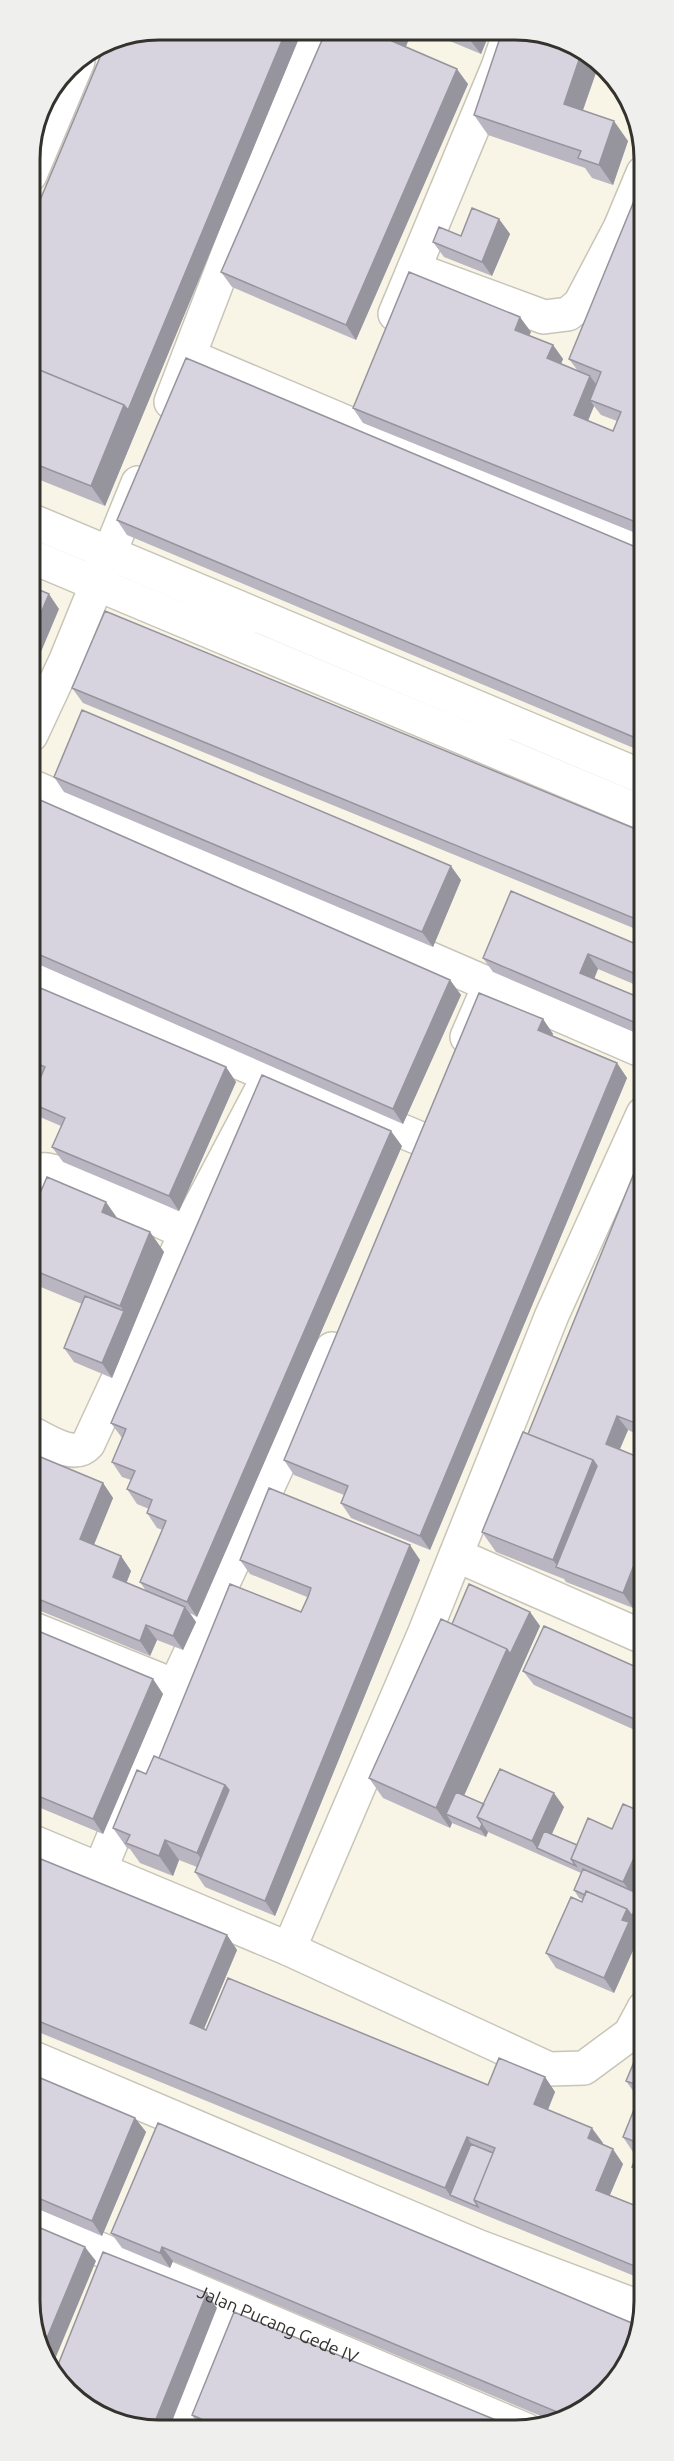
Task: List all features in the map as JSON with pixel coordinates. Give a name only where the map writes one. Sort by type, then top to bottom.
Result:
[{"type":"street","points":[[384,341],[498,68],[507,40]]},
{"type":"street","points":[[41,713],[66,660],[98,583],[258,176],[314,41]]},
{"type":"street","points":[[41,148],[69,82]]},
{"type":"street","points":[[414,269],[544,317],[568,314],[580,304],[620,228],[634,195]]},
{"type":"street","points":[[189,356],[634,544]]},
{"type":"street","points":[[350,424],[363,393]]},
{"type":"street","points":[[41,524],[634,773]]},
{"type":"street","points":[[41,560],[634,809]]},
{"type":"street","points":[[41,791],[634,1047]]},
{"type":"street","points":[[41,979],[421,1138]]},
{"type":"street","points":[[453,1066],[490,984]]},
{"type":"street","points":[[40,1437],[71,1450],[80,1450],[88,1444],[186,1233],[270,1074]]},
{"type":"street","points":[[407,1172],[435,1108]]},
{"type":"street","points":[[289,1949],[456,1555],[552,1315],[634,1135]]},
{"type":"street","points":[[41,1170],[59,1173],[186,1233]]},
{"type":"street","points":[[100,1870],[175,1686],[343,1326]]},
{"type":"street","points":[[456,1555],[633,1629]]},
{"type":"street","points":[[40,1632],[175,1686]]},
{"type":"street","points":[[40,1845],[289,1949],[549,2069],[584,2067],[630,2034],[633,2028]]},
{"type":"street","points":[[40,2061],[477,2246],[633,2305]]},
{"type":"street","points":[[152,2146],[164,2114]]},
{"type":"street","points":[[99,2286],[124,2222]]},
{"type":"street","name":"Jalan Pucang Gede IV","points":[[40,2224],[502,2420]]},
{"type":"street","points":[[185,2420],[235,2308]]},
{"type":"building","points":[[392,40],[457,69],[346,325],[221,272],[322,41]]},
{"type":"building","points":[[499,40],[515,40],[553,47],[579,60],[564,104],[614,121],[599,165],[578,158],[581,151],[474,115]]},
{"type":"building","points":[[151,41],[282,41],[128,410],[124,405],[41,371],[41,198],[101,56],[121,47]]},
{"type":"building","points":[[634,201],[634,521],[353,408],[409,272],[520,317],[515,330],[553,345],[547,358],[590,376],[574,415],[613,431],[621,412],[590,400],[601,372],[569,359]]},
{"type":"building","points":[[472,208],[499,219],[482,262],[433,242],[439,227],[461,236]]},
{"type":"building","points":[[186,358],[634,546],[634,737],[117,520]]},
{"type":"building","points":[[41,371],[124,405],[91,486],[41,466]]},
{"type":"building","points":[[41,591],[49,594],[41,613]]},
{"type":"building","points":[[105,611],[634,828],[634,918],[72,688]]},
{"type":"building","points":[[82,710],[451,866],[422,932],[54,777]]},
{"type":"building","points":[[41,800],[450,980],[393,1109],[41,955]]},
{"type":"building","points":[[511,891],[634,943],[634,973],[588,954],[580,973],[634,995],[634,1022],[483,958]]},
{"type":"building","points":[[41,988],[226,1067],[169,1196],[52,1147],[65,1118],[41,1107],[41,1077],[45,1067],[41,1065]]},
{"type":"building","points":[[479,993],[543,1019],[538,1030],[617,1063],[420,1536],[341,1503],[348,1486],[284,1460]]},
{"type":"building","points":[[262,1075],[391,1131],[187,1602],[140,1582],[166,1521],[147,1513],[152,1500],[127,1489],[135,1471],[112,1462],[126,1429],[111,1423]]},
{"type":"building","points":[[634,1174],[633,1422],[617,1416],[606,1444],[633,1455],[633,1567],[623,1593],[556,1567],[597,1466],[593,1460],[528,1434]]},
{"type":"building","points":[[47,1177],[106,1202],[102,1212],[150,1232],[120,1306],[40,1273],[41,1192]]},
{"type":"building","points":[[85,1296],[124,1311],[102,1363],[64,1348]]},
{"type":"building","points":[[523,1432],[593,1460],[553,1560],[482,1532]]},
{"type":"building","points":[[40,1457],[103,1483],[80,1539],[121,1556],[113,1577],[185,1607],[173,1636],[146,1625],[140,1641],[40,1600]]},
{"type":"building","points":[[269,1488],[410,1545],[265,1901],[195,1872],[229,1790],[225,1785],[159,1758],[230,1584],[301,1612],[308,1597],[311,1588],[240,1560]]},
{"type":"building","points":[[469,1584],[530,1612],[510,1654],[507,1649],[452,1624]]},
{"type":"building","points":[[441,1619],[507,1649],[436,1808],[369,1778]]},
{"type":"building","points":[[544,1626],[633,1666],[633,1719],[523,1671]]},
{"type":"building","points":[[40,1632],[153,1679],[93,1819],[40,1797]]},
{"type":"building","points":[[154,1756],[225,1785],[197,1853],[165,1840],[159,1856],[126,1843],[130,1835],[113,1828],[137,1770],[146,1774]]},
{"type":"building","points":[[500,1769],[554,1793],[532,1841],[477,1817]]},
{"type":"building","points":[[456,1792],[484,1804],[477,1817],[482,1824],[480,1829],[446,1814]]},
{"type":"building","points":[[623,1804],[633,1808],[633,1860],[623,1882],[571,1859],[588,1818],[612,1829]]},
{"type":"building","points":[[544,1831],[577,1845],[571,1859],[576,1866],[537,1848]]},
{"type":"building","points":[[40,1859],[227,1935],[190,2023],[206,2030],[228,1978],[488,2085],[499,2058],[545,2077],[534,2104],[592,2128],[588,2138],[613,2149],[596,2190],[633,2205],[633,2265],[474,2200],[495,2148],[467,2137],[445,2188],[40,2022]]},
{"type":"building","points":[[583,1869],[633,1892],[633,1913],[632,1916],[627,1909],[586,1891],[585,1895],[574,1890]]},
{"type":"building","points":[[586,1891],[627,1909],[622,1920],[629,1922],[604,1978],[546,1953],[571,1897],[582,1902]]},
{"type":"building","points":[[633,2064],[633,2084],[626,2081]]},
{"type":"building","points":[[40,2078],[135,2118],[92,2221],[40,2199]]},
{"type":"building","points":[[633,2112],[633,2141],[623,2137]]},
{"type":"building","points":[[158,2123],[631,2323],[624,2347],[614,2368],[599,2386],[581,2401],[557,2412],[162,2247],[160,2253],[111,2233]]},
{"type":"building","points":[[471,2144],[493,2153],[474,2200],[478,2207],[450,2195]]},
{"type":"building","points":[[40,2228],[85,2247],[47,2339],[40,2302]]},
{"type":"building","points":[[103,2252],[207,2293],[156,2420],[121,2414],[93,2401],[75,2386],[58,2364]]},
{"type":"building","points":[[234,2312],[496,2420],[203,2420],[192,2415]]}]
